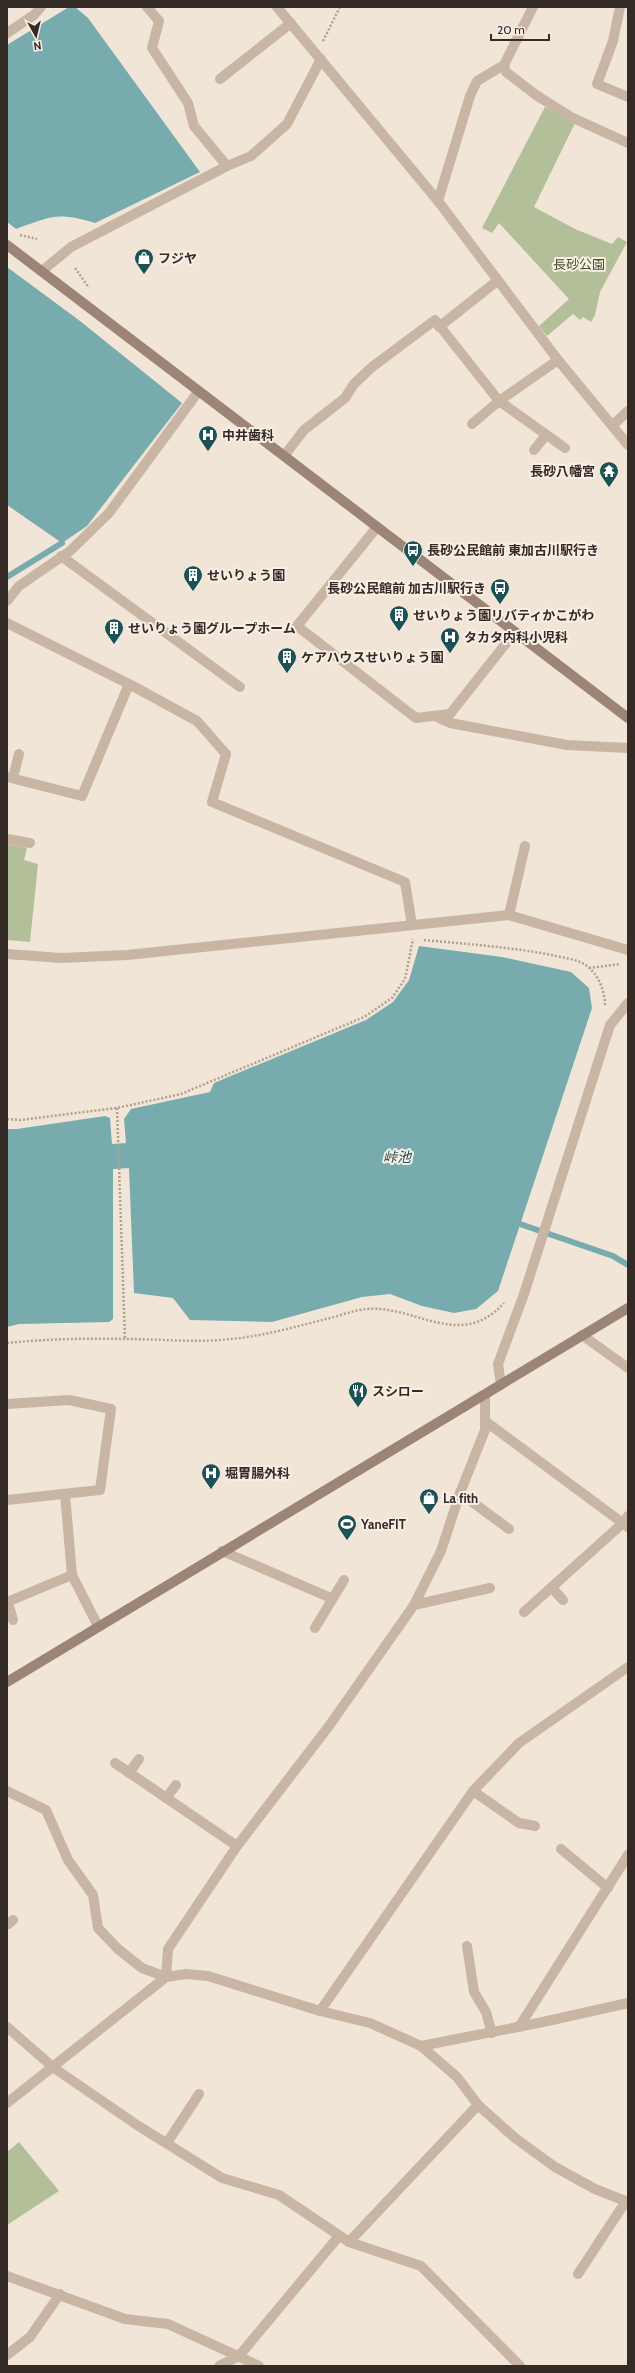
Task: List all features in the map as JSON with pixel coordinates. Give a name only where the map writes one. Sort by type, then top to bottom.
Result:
[{"type":"street","points":[[7,33],[34,15],[41,7]]},
{"type":"street","points":[[147,7],[159,21],[152,48],[188,104],[194,126],[227,166]]},
{"type":"street","points":[[277,7],[438,201],[558,360],[628,445]]},
{"type":"street","points":[[438,201],[470,96],[477,81],[504,65],[533,7]]},
{"type":"street","points":[[620,7],[613,41],[597,84],[628,97]]},
{"type":"street","points":[[220,79],[291,23]]},
{"type":"street","points":[[42,271],[71,247],[227,166],[251,156],[287,124],[318,56]]},
{"type":"street","points":[[504,65],[506,72],[536,95],[571,117],[628,143]]},
{"type":"street","points":[[7,244],[198,392],[628,718]]},
{"type":"street","points":[[439,327],[498,281]]},
{"type":"street","points":[[284,456],[304,430],[345,398],[354,384],[372,367],[435,320],[439,327],[499,401],[565,448]]},
{"type":"street","points":[[472,424],[499,401],[558,360]]},
{"type":"street","points":[[7,601],[19,586],[84,538],[109,513],[198,392]]},
{"type":"street","points":[[613,425],[628,411]]},
{"type":"street","points":[[534,450],[546,435]]},
{"type":"street","points":[[377,527],[297,626],[416,718],[437,717],[450,714],[515,632]]},
{"type":"street","points":[[61,556],[240,687]]},
{"type":"street","points":[[7,623],[130,684],[197,721],[226,754],[212,802],[405,882],[412,925]]},
{"type":"street","points":[[19,754],[10,778],[82,796],[130,684]]},
{"type":"street","points":[[437,717],[450,723],[567,745],[628,748]]},
{"type":"street","points":[[7,839],[30,843]]},
{"type":"street","points":[[509,915],[525,846]]},
{"type":"street","points":[[7,954],[62,958],[128,955],[509,915],[628,950]]},
{"type":"street","points":[[501,1385],[498,1364],[524,1294],[610,1025],[628,1003]]},
{"type":"street","points":[[7,1682],[222,1551],[485,1395],[628,1308]]},
{"type":"street","points":[[582,1335],[628,1368]]},
{"type":"street","points":[[166,1978],[168,1949],[237,1846],[329,1726],[414,1605],[441,1551],[460,1493],[485,1430],[485,1395]]},
{"type":"street","points":[[7,1404],[69,1400],[111,1409],[100,1490],[7,1500]]},
{"type":"street","points":[[485,1421],[626,1522],[524,1612]]},
{"type":"street","points":[[460,1493],[509,1529]]},
{"type":"street","points":[[64,1494],[72,1575],[98,1626]]},
{"type":"street","points":[[222,1551],[331,1598]]},
{"type":"street","points":[[13,1620],[7,1602],[72,1575]]},
{"type":"street","points":[[315,1628],[331,1598],[344,1580]]},
{"type":"street","points":[[414,1605],[490,1588]]},
{"type":"street","points":[[552,1588],[563,1600]]},
{"type":"street","points":[[320,2011],[472,1791],[519,1743],[628,1667]]},
{"type":"street","points":[[129,1773],[139,1759]]},
{"type":"street","points":[[115,1763],[237,1846]]},
{"type":"street","points":[[166,1798],[176,1785]]},
{"type":"street","points":[[7,1791],[46,1810],[68,1860],[93,1895],[98,1928],[118,1949],[142,1968],[166,1978]]},
{"type":"street","points":[[472,1791],[519,1823],[535,1826]]},
{"type":"street","points":[[560,1849],[608,1888]]},
{"type":"street","points":[[519,2027],[628,1856]]},
{"type":"street","points":[[467,1946],[474,1992],[486,2012],[492,2033]]},
{"type":"street","points":[[7,2103],[54,2068],[166,1978],[186,1974],[208,1976],[320,2011],[370,2023],[421,2046],[457,2077],[478,2105],[515,2138],[555,2167],[595,2189],[627,2202],[578,2274]]},
{"type":"street","points":[[421,2046],[492,2033],[628,2003]]},
{"type":"street","points":[[7,2027],[54,2068],[137,2125],[222,2178],[279,2195],[349,2242],[421,2266],[520,2366]]},
{"type":"street","points":[[167,2143],[199,2094]]},
{"type":"street","points":[[349,2242],[478,2105]]},
{"type":"street","points":[[219,2366],[239,2356],[339,2236]]},
{"type":"street","points":[[7,2276],[60,2294],[125,2319],[168,2324],[259,2366]]},
{"type":"street","points":[[7,2355],[30,2337],[60,2294]]},
{"type":"path","points":[[318,56],[340,7]]},
{"type":"path","points":[[16,233],[36,239]]},
{"type":"path","points":[[7,1119],[20,1120],[117,1108],[181,1094],[212,1083],[364,1017],[392,998],[405,979],[413,939],[508,947],[572,960],[588,968],[600,982],[604,994],[604,1012]]},
{"type":"path","points":[[588,968],[619,964],[623,966]]},
{"type":"path","points":[[117,1108],[125,1339]]},
{"type":"path","points":[[7,1343],[41,1339],[231,1339],[279,1332],[365,1309],[386,1308],[425,1321],[448,1325],[465,1325],[483,1318],[503,1305],[508,1299]]},
{"type":"green space","name":"長砂公園","points":[[545,107],[575,123],[534,207],[575,229],[612,244],[618,237],[627,242],[600,292],[595,315],[591,322],[583,317],[580,320],[573,314],[547,336],[539,326],[569,299],[499,223],[492,233],[482,228]]},
{"type":"green space","points":[[7,844],[27,848],[24,860],[38,864],[30,942],[7,940]]},
{"type":"green space","points":[[19,2142],[59,2191],[7,2225],[7,2152]]},
{"type":"water","points":[[69,7],[75,7],[88,18],[200,172],[95,223],[72,217],[55,217],[47,218],[16,229],[7,222],[7,45]]},
{"type":"water","points":[[7,267],[80,321],[182,403],[87,526],[62,543],[7,505]]},
{"type":"water","name":"峠池","points":[[419,946],[502,957],[571,972],[589,988],[592,1008],[498,1291],[476,1309],[454,1313],[422,1306],[390,1294],[362,1297],[272,1322],[190,1320],[173,1298],[134,1293],[129,1168],[113,1169],[113,1319],[109,1322],[19,1324],[7,1327],[7,1129],[17,1129],[105,1116],[110,1118],[112,1144],[126,1143],[124,1119],[131,1109],[210,1092],[214,1083],[366,1020],[393,1002],[409,980]]},
{"type":"waterway","points":[[7,577],[62,543]]},
{"type":"waterway","points":[[520,1224],[613,1256],[628,1265]]},
{"type":"place","name":"フジヤ","points":[[144,275]]},
{"type":"place","name":"中井歯科","points":[[208,452]]},
{"type":"place","name":"長砂八幡宮","points":[[609,488]]},
{"type":"place","name":"長砂公民館前 東加古川駅行き","points":[[413,567]]},
{"type":"place","name":"せいりょう園","points":[[193,592]]},
{"type":"place","name":"長砂公民館前 加古川駅行き","points":[[500,605]]},
{"type":"place","name":"せいりょう園リバティかこがわ","points":[[399,632]]},
{"type":"place","name":"せいりょう園グループホーム","points":[[114,645]]},
{"type":"place","name":"タカタ内科小児科","points":[[450,654]]},
{"type":"place","name":"ケアハウスせいりょう園","points":[[287,674]]},
{"type":"place","name":"スシロー","points":[[358,1408]]},
{"type":"place","name":"堀胃腸外科","points":[[211,1490]]},
{"type":"place","name":"La fith","points":[[429,1515]]},
{"type":"place","name":"YaneFIT","points":[[347,1541]]}]
